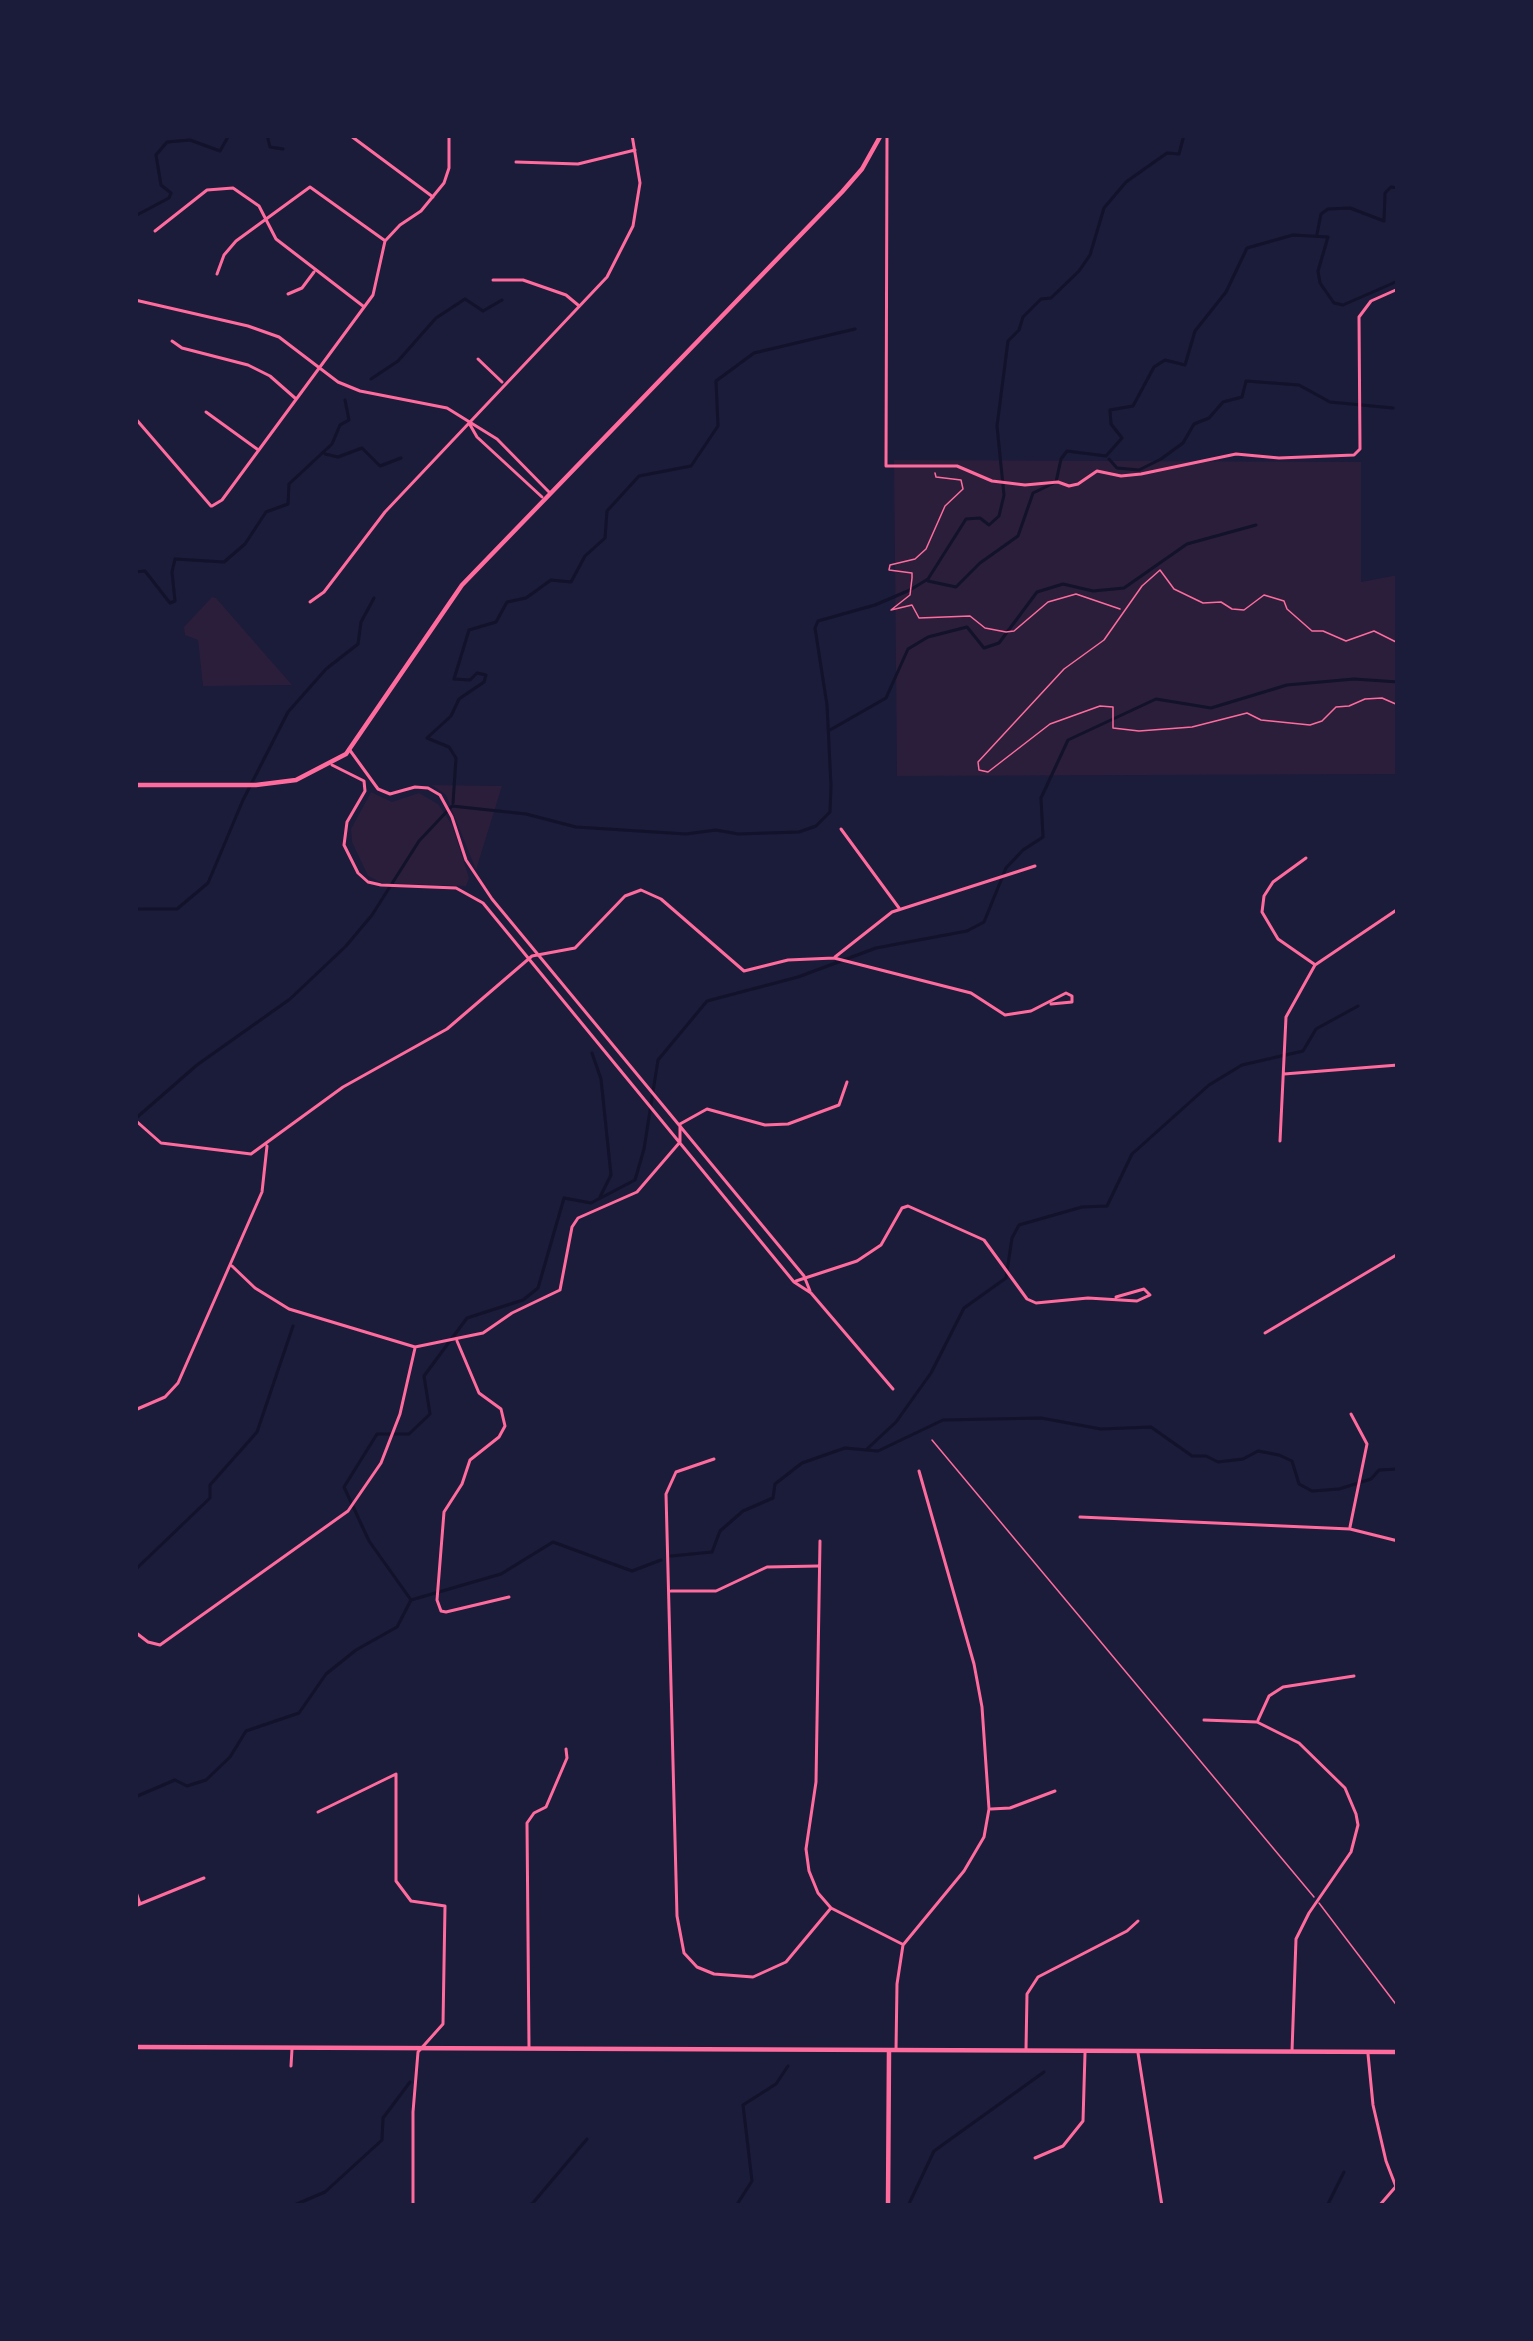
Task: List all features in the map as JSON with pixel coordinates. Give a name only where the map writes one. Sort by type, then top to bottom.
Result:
[{"type":"street","points":[[135,418],[203,500],[213,508],[222,500],[373,295],[385,241],[434,199],[449,168],[449,135]]},
{"type":"street","points":[[310,602],[324,592],[385,512],[607,277],[633,226],[640,183],[632,135]]},
{"type":"street","points":[[884,135],[886,466],[957,466],[992,482],[1069,486],[1097,470],[1121,476],[1141,474],[1236,454],[1279,458],[1354,455],[1360,449],[1359,317],[1371,302],[1398,289]]},
{"type":"street","points":[[135,785],[256,785],[296,780],[349,749],[462,585],[842,192],[884,135]]},
{"type":"street","points":[[351,136],[434,199]]},
{"type":"street","points":[[516,162],[578,164],[637,149]]},
{"type":"street","points":[[217,274],[224,255],[264,218],[310,187],[385,241]]},
{"type":"street","points":[[155,232],[207,190],[233,188],[250,197],[276,239],[364,307]]},
{"type":"street","points":[[288,294],[302,288],[315,271]]},
{"type":"street","points":[[493,280],[523,280],[566,295],[579,306]]},
{"type":"street","points":[[135,299],[279,338],[360,391],[446,408],[482,428],[550,493]]},
{"type":"street","points":[[172,341],[182,348],[248,365],[297,399]]},
{"type":"street","points":[[478,358],[503,384]]},
{"type":"street","points":[[206,412],[259,450]]},
{"type":"street","points":[[468,422],[477,437],[544,499]]},
{"type":"street","points":[[349,749],[378,789],[390,794],[428,788],[440,795],[473,872],[893,1389]]},
{"type":"street","points":[[330,764],[364,781],[365,791],[347,823],[344,845],[358,873],[368,883],[381,885],[456,888],[483,903],[794,1282],[811,1292]]},
{"type":"street","points":[[841,829],[900,909]]},
{"type":"street","points":[[1306,858],[1273,882],[1264,896],[1262,913],[1278,940],[1316,965]]},
{"type":"street","points":[[834,958],[900,909],[1035,866]]},
{"type":"street","points":[[135,1120],[161,1143],[251,1154],[343,1087],[447,1029],[528,960],[575,948],[625,896],[641,890],[661,899],[744,971],[788,960],[834,958],[971,993],[1006,1015],[1051,1004]]},
{"type":"street","points":[[1280,1142],[1286,1018],[1316,965],[1398,909]]},
{"type":"street","points":[[1282,1074],[1398,1065]]},
{"type":"street","points":[[680,1124],[707,1109],[765,1125],[788,1124],[839,1105],[847,1082]]},
{"type":"street","points":[[232,1266],[255,1288],[290,1309],[415,1347],[483,1333],[560,1289],[572,1227],[578,1218],[637,1192],[680,1142],[680,1124]]},
{"type":"street","points":[[135,1410],[164,1397],[178,1382],[262,1192],[267,1144]]},
{"type":"street","points":[[794,1282],[857,1261],[881,1245],[902,1208],[908,1206],[983,1240],[1027,1299],[1036,1303],[1116,1297]]},
{"type":"street","points":[[1265,1333],[1398,1254]]},
{"type":"street","points":[[456,1340],[479,1393],[501,1409],[506,1426],[500,1437],[470,1460],[444,1512],[437,1600],[446,1612],[509,1597]]},
{"type":"street","points":[[135,1632],[160,1645],[348,1511],[381,1463],[400,1414],[415,1347]]},
{"type":"street","points":[[1350,1529],[1367,1444],[1351,1414]]},
{"type":"street","points":[[714,1459],[676,1472],[666,1494],[677,1916],[684,1953],[714,1974],[759,1976],[786,1962],[831,1908]]},
{"type":"street","points":[[888,2206],[892,2050],[903,1945],[964,1870],[984,1837],[989,1809],[974,1664],[919,1471]]},
{"type":"street","points":[[1080,1517],[1350,1529],[1398,1541]]},
{"type":"street","points":[[820,1540],[815,1782],[806,1849],[813,1882],[831,1908],[903,1945]]},
{"type":"street","points":[[667,1592],[716,1591],[767,1567],[820,1566]]},
{"type":"street","points":[[1257,1722],[1269,1696],[1283,1687],[1354,1676]]},
{"type":"street","points":[[1204,1720],[1257,1722],[1299,1742],[1345,1787],[1352,1801],[1356,1841],[1299,1931],[1294,1952],[1292,2052]]},
{"type":"street","points":[[529,2048],[527,1823],[533,1813],[546,1807],[566,1749]]},
{"type":"street","points":[[318,1812],[393,1773],[399,1778],[396,1882],[411,1901],[445,1906],[442,2024],[419,2048],[413,2206]]},
{"type":"street","points":[[989,1809],[1010,1808],[1055,1791]]},
{"type":"street","points":[[135,1888],[138,1905],[204,1878]]},
{"type":"street","points":[[1026,2051],[1027,1994],[1038,1977],[1138,1921]]},
{"type":"street","points":[[135,2047],[1398,2052]]},
{"type":"street","points":[[291,2066],[292,2047]]},
{"type":"street","points":[[1035,2158],[1063,2146],[1083,2121],[1085,2051]]},
{"type":"street","points":[[1138,2051],[1161,2204],[1150,2206]]},
{"type":"street","points":[[1368,2052],[1373,2105],[1398,2192]]},
{"type":"street","points":[[1379,2206],[1396,2185]]},
{"type":"lane","points":[[932,1440],[1317,1901],[1398,2007]]},
{"type":"path","points":[[934,468],[936,477],[962,481],[963,489],[945,506],[926,549],[915,559],[890,565],[889,570],[912,573],[910,595],[891,610],[912,605],[919,618],[970,616],[985,628],[1006,632],[1014,631],[1048,602],[1076,594],[1124,610]]},
{"type":"path","points":[[1398,643],[1375,631],[1346,641],[1312,631],[1284,601],[1264,595],[1244,610],[1221,602],[1203,603],[1174,589],[1160,570],[1104,640],[1064,669],[1009,727],[978,762],[979,770],[988,772],[1050,724],[1100,706],[1113,707],[1114,728],[1139,731],[1192,727],[1247,712],[1261,720],[1310,724],[1322,721],[1336,707],[1365,699],[1382,698],[1398,705]]},
{"type":"shaded area","points":[[894,460],[1361,462],[1361,582],[1398,575],[1398,774],[897,776]]},
{"type":"shaded area","points":[[212,597],[292,685],[203,686],[198,640],[185,635],[184,627]]},
{"type":"shaded area","points":[[432,785],[502,786],[476,870],[446,795]]},
{"type":"shaded area","points":[[371,792],[392,802],[419,793],[438,804],[452,825],[469,878],[466,886],[382,883],[368,876],[351,829]]},
{"type":"waterway","points":[[135,216],[169,198],[171,193],[161,185],[156,155],[167,142],[190,140],[220,151],[229,135]]},
{"type":"waterway","points":[[267,135],[270,147],[283,149]]},
{"type":"waterway","points":[[135,1119],[197,1065],[290,999],[346,946],[372,915],[419,841],[452,806],[526,814],[576,827],[686,834],[799,832],[816,826],[830,812],[831,785],[818,621],[910,590],[928,579],[966,519],[980,518],[989,525],[999,516],[1004,495],[997,426],[1008,341],[1041,299],[1051,298],[1079,271],[1090,255],[1104,208],[1126,182],[1167,153],[1179,154],[1184,135]]},
{"type":"waterway","points":[[1317,234],[1321,214],[1328,209],[1350,208],[1384,221],[1385,193],[1398,188]]},
{"type":"waterway","points":[[928,581],[956,587],[1018,536],[1033,493],[1056,482],[1067,451],[1106,456],[1122,438],[1111,424],[1110,410],[1133,406],[1154,367],[1165,360],[1185,365],[1195,331],[1226,292],[1247,248],[1293,235],[1328,237],[1318,271],[1320,283],[1334,303],[1343,305],[1398,281]]},
{"type":"waterway","points":[[371,379],[398,361],[436,318],[465,299],[483,311],[502,300]]},
{"type":"waterway","points":[[453,803],[456,758],[449,747],[427,738],[451,716],[459,699],[484,682],[486,675],[477,673],[470,680],[454,679],[469,630],[496,622],[507,602],[526,598],[551,580],[571,582],[585,556],[605,538],[607,511],[639,476],[691,466],[718,426],[716,381],[754,353],[855,329]]},
{"type":"waterway","points":[[1109,459],[1117,468],[1139,470],[1161,459],[1183,443],[1194,424],[1209,418],[1223,402],[1242,397],[1246,381],[1299,385],[1330,402],[1393,408]]},
{"type":"waterway","points":[[135,572],[145,571],[170,603],[175,601],[175,559],[224,562],[245,544],[266,512],[288,504],[289,484],[332,444],[340,425],[349,420],[345,400]]},
{"type":"waterway","points":[[325,454],[338,457],[362,448],[380,466],[401,458]]},
{"type":"waterway","points":[[830,730],[886,698],[908,649],[928,637],[967,627],[984,648],[999,643],[1037,592],[1063,584],[1093,591],[1124,588],[1187,544],[1256,525]]},
{"type":"waterway","points":[[135,909],[177,909],[208,883],[288,712],[326,669],[358,644],[361,622],[374,598]]},
{"type":"waterway","points":[[411,1600],[369,1541],[344,1487],[377,1434],[409,1434],[430,1414],[424,1376],[467,1318],[523,1300],[538,1288],[564,1198],[591,1203],[635,1180],[658,1060],[707,1001],[798,977],[876,948],[967,931],[984,922],[1006,868],[1043,837],[1041,798],[1068,740],[1156,699],[1211,708],[1287,685],[1354,679],[1398,682]]},
{"type":"waterway","points":[[867,1449],[896,1422],[931,1373],[964,1308],[1006,1278],[1012,1238],[1019,1225],[1082,1207],[1107,1206],[1132,1154],[1209,1085],[1242,1065],[1303,1051],[1316,1029],[1358,1006]]},
{"type":"waterway","points":[[592,1053],[601,1079],[611,1175],[600,1197]]},
{"type":"waterway","points":[[135,1570],[210,1498],[210,1485],[257,1432],[293,1326]]},
{"type":"waterway","points":[[671,1556],[712,1552],[720,1531],[743,1511],[773,1498],[775,1484],[802,1463],[845,1448],[878,1451],[943,1420],[1041,1418],[1101,1429],[1151,1427],[1192,1456],[1218,1462],[1243,1459],[1258,1451],[1279,1455],[1292,1461],[1299,1484],[1312,1491],[1339,1489],[1371,1479],[1379,1470],[1398,1469]]},
{"type":"waterway","points":[[135,1797],[175,1780],[187,1786],[206,1780],[230,1757],[246,1731],[299,1713],[326,1674],[397,1627],[411,1600],[501,1574],[553,1542],[632,1571],[661,1560]]},
{"type":"waterway","points":[[736,2206],[752,2181],[743,2105],[776,2084],[788,2066]]},
{"type":"waterway","points":[[908,2206],[934,2151],[1044,2072]]},
{"type":"waterway","points":[[292,2206],[325,2192],[382,2140],[383,2118],[410,2082]]},
{"type":"waterway","points":[[522,2206],[532,2204],[587,2139]]},
{"type":"waterway","points":[[1327,2206],[1344,2172]]}]
